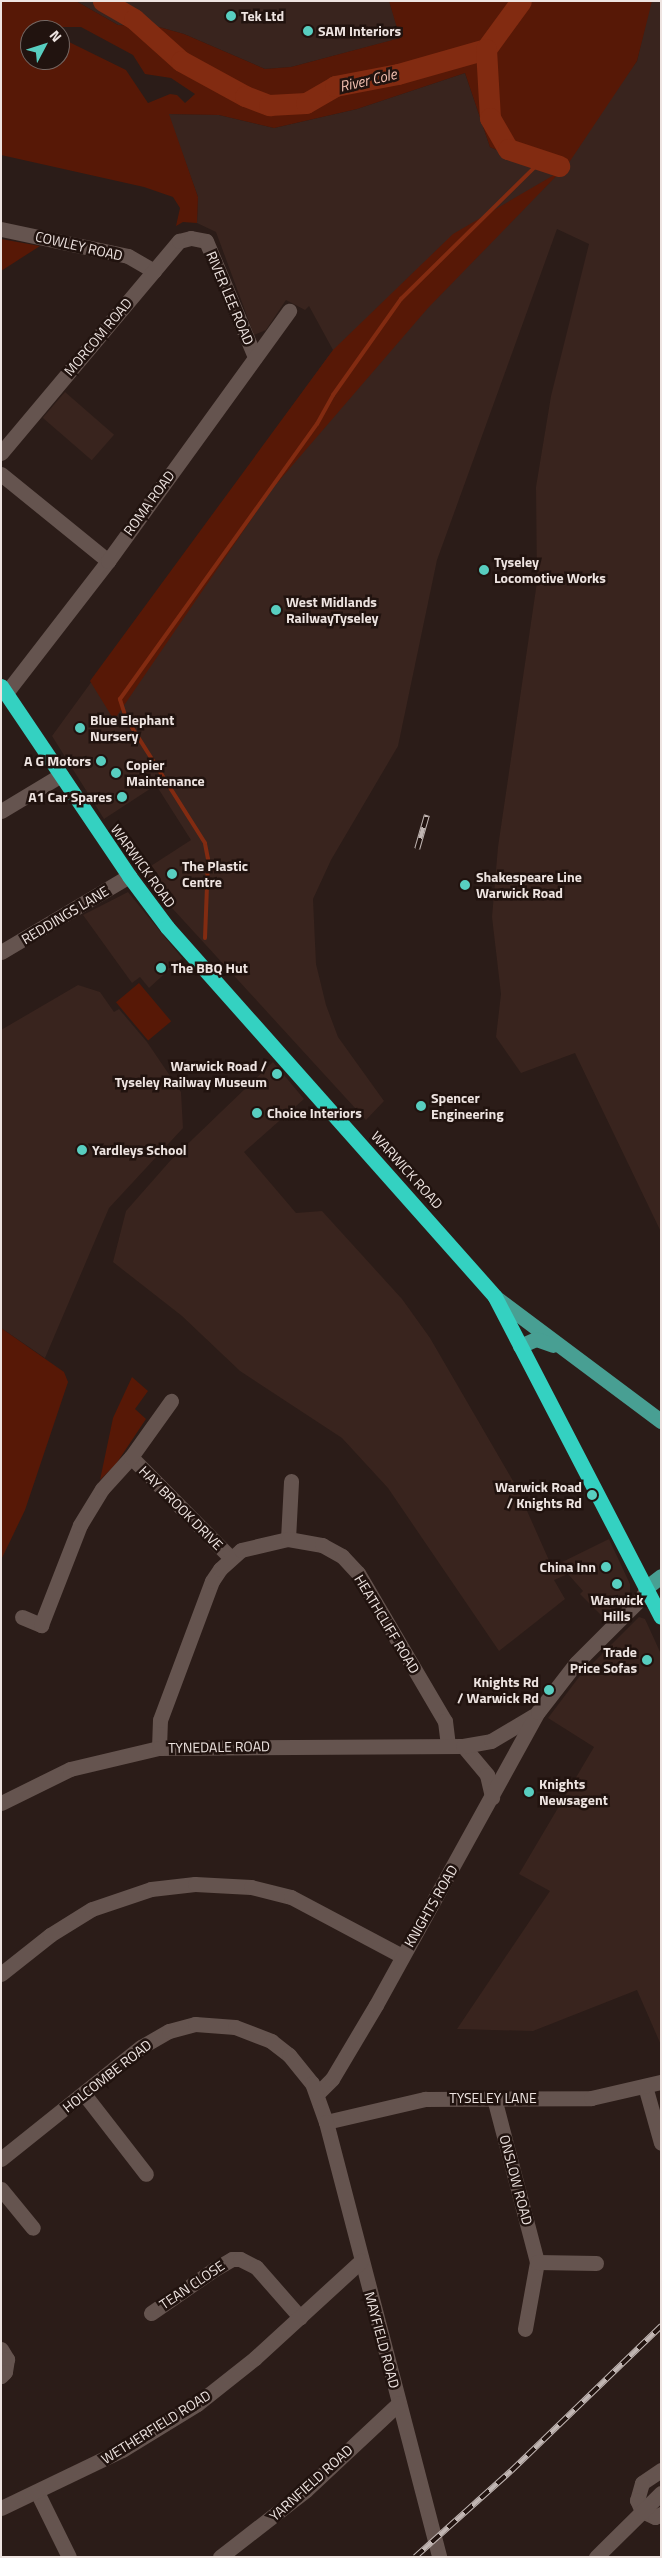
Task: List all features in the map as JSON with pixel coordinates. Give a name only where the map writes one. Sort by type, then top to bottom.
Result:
[{"type":"highway","name":"WARWICK ROAD","points":[[4,689],[129,876],[214,982],[367,1150],[495,1297],[647,1587],[661,1618]]},
{"type":"main road","points":[[495,1297],[661,1421]]},
{"type":"main road","points":[[520,1346],[536,1339],[562,1348]]},
{"type":"main road","points":[[647,1587],[661,1576]]},
{"type":"street","name":"COWLEY ROAD","points":[[2,231],[128,256],[154,271]]},
{"type":"street","name":"MORCOM ROAD","points":[[1,453],[180,241],[191,238],[203,240]]},
{"type":"street","name":"RIVER LEE ROAD","points":[[203,240],[255,357]]},
{"type":"street","name":"ROMA ROAD","points":[[4,689],[108,561],[289,311]]},
{"type":"street","points":[[1,474],[108,561]]},
{"type":"street","points":[[1,811],[61,775]]},
{"type":"street","name":"REDDINGS LANE","points":[[1,952],[129,876]]},
{"type":"street","name":"HAY BROOK DRIVE","points":[[22,1617],[42,1625],[80,1525],[102,1490],[131,1457],[171,1402]]},
{"type":"street","name":"HAY BROOK DRIVE","points":[[131,1457],[231,1558]]},
{"type":"street","points":[[288,1539],[291,1481]]},
{"type":"street","name":"HEATHCLIFF ROAD","points":[[159,1748],[160,1720],[169,1691],[212,1581],[231,1558],[254,1546],[288,1539],[322,1545],[342,1556],[358,1573],[445,1721],[456,1746]]},
{"type":"street","name":"KNIGHTS ROAD","points":[[316,2094],[342,2064],[538,1712],[576,1663],[643,1596],[647,1587]]},
{"type":"street","name":"KNIGHTS ROAD","points":[[456,1746],[491,1741],[518,1728],[538,1712]]},
{"type":"street","points":[[456,1746],[486,1775],[492,1797]]},
{"type":"street","name":"TYNEDALE ROAD","points":[[1,1803],[70,1769],[159,1748],[456,1746]]},
{"type":"street","points":[[1,1974],[50,1936],[92,1909],[150,1889],[195,1884],[251,1887],[291,1897],[402,1956]]},
{"type":"street","name":"HOLCOMBE ROAD","points":[[1,2159],[156,2038],[185,2026],[204,2024],[235,2027],[271,2041],[305,2073],[316,2094],[326,2122]]},
{"type":"street","name":"TYSELEY LANE","points":[[326,2122],[426,2099],[591,2098],[661,2082]]},
{"type":"street","points":[[645,2086],[661,2143]]},
{"type":"street","points":[[84,2094],[146,2174]]},
{"type":"street","name":"ONSLOW ROAD","points":[[494,2098],[537,2262],[526,2329]]},
{"type":"street","name":"MAYFIELD ROAD","points":[[326,2122],[439,2557]]},
{"type":"street","points":[[1,2189],[33,2228]]},
{"type":"street","name":"TEAN CLOSE","points":[[151,2313],[212,2270],[232,2259],[240,2259],[256,2267],[300,2317]]},
{"type":"street","name":"WETHERFIELD ROAD","points":[[1,2508],[122,2450],[197,2404],[255,2358],[361,2261]]},
{"type":"street","points":[[537,2262],[596,2262]]},
{"type":"street","points":[[1,2349],[7,2359],[5,2372],[1,2376]]},
{"type":"street","name":"YARNFIELD ROAD","points":[[220,2557],[306,2490],[399,2403]]},
{"type":"street","points":[[661,2470],[642,2483],[637,2500],[642,2511],[655,2516],[661,2514]]},
{"type":"street","points":[[37,2492],[69,2557]]},
{"type":"street","points":[[596,2557],[661,2493]]},
{"type":"shaded area","points":[[1,1],[76,1],[118,25],[159,27],[184,34],[265,69],[291,67],[400,38],[389,1],[652,1],[637,61],[568,164],[428,308],[272,489],[114,720],[90,681],[333,350],[453,234],[554,175],[490,147],[465,73],[357,109],[274,128],[219,115],[169,114],[198,197],[197,223],[183,222],[176,226],[180,208],[173,197],[144,187],[1,155]]},
{"type":"shaded area","points":[[76,1],[389,1],[401,38],[291,67],[265,69],[184,34],[159,27],[118,25]]},
{"type":"shaded area","points":[[651,1],[661,1],[661,1232],[575,1053],[521,1073],[496,1037],[501,994],[492,917],[498,847],[537,582],[536,487],[551,396],[589,244],[557,229],[437,560],[398,746],[331,860],[313,899],[316,964],[326,1005],[338,1037],[384,1101],[366,1120],[140,873],[191,840],[156,785],[104,819],[52,736],[333,350],[309,306],[305,310],[286,300],[266,330],[254,335],[216,232],[197,223],[198,197],[168,114],[219,115],[274,128],[357,109],[465,73],[490,147],[554,175],[637,61]]},
{"type":"shaded area","points":[[1,239],[40,246],[1,271]]},
{"type":"shaded area","points":[[65,392],[114,435],[92,460],[43,418]]},
{"type":"shaded area","points":[[128,892],[182,958],[149,988],[140,977],[132,983],[83,915]]},
{"type":"shaded area","points":[[139,983],[171,1021],[148,1041],[116,1002]]},
{"type":"shaded area","name":"Yardleys School","points":[[78,985],[100,992],[114,1012],[119,1009],[147,1042],[181,1092],[183,1128],[109,1208],[45,1358],[1,1328],[1,1030]]},
{"type":"shaded area","points":[[273,1062],[304,1099],[244,1152],[296,1213],[322,1211],[402,1299],[430,1338],[516,1486],[552,1567],[609,1539],[630,1584],[630,1594],[605,1619],[580,1594],[583,1591],[568,1574],[554,1580],[565,1599],[499,1651],[388,1488],[342,1438],[240,1371],[182,1316],[113,1262],[126,1211],[170,1161]]},
{"type":"shaded area","points":[[1,1328],[64,1372],[68,1382],[25,1510],[1,1560]]},
{"type":"shaded area","points":[[132,1377],[148,1391],[135,1409],[146,1419],[116,1464],[100,1480],[113,1418]]},
{"type":"shaded area","points":[[639,1617],[645,1619],[661,1654],[661,2045],[637,1990],[533,2031],[457,2029],[550,1891],[519,1874],[594,1747],[548,1718],[579,1677]]},
{"type":"waterway","name":"River Cole","points":[[103,1],[134,19],[181,61],[245,96],[269,105],[306,103],[335,86],[398,74],[486,49],[521,1]]},
{"type":"waterway","points":[[486,49],[490,118],[508,149],[559,166]]},
{"type":"waterway","points":[[205,938],[208,859],[205,843],[126,718],[120,699],[317,424],[333,395],[401,299],[540,162]]},
{"type":"railway","points":[[417,849],[427,815]]},
{"type":"railway","points":[[415,2557],[511,2471],[661,2326]]},
{"type":"place","name":"Tek Ltd","points":[[231,16]]},
{"type":"place","name":"SAM Interiors","points":[[308,31]]},
{"type":"place","name":"Tyseley Locomotive Works","points":[[484,570]]},
{"type":"place","name":"West Midlands RailwayTyseley","points":[[276,610]]},
{"type":"place","name":"Blue Elephant Nursery","points":[[80,728]]},
{"type":"place","name":"A G Motors","points":[[101,761]]},
{"type":"place","name":"Copier Maintenance","points":[[116,773]]},
{"type":"place","name":"A1 Car Spares","points":[[122,797]]},
{"type":"place","name":"The Plastic Centre","points":[[172,874]]},
{"type":"place","name":"Shakespeare Line Warwick Road","points":[[465,885]]},
{"type":"place","name":"The BBQ Hut","points":[[161,968]]},
{"type":"place","name":"Warwick Road / Tyseley Railway Museum","points":[[277,1074]]},
{"type":"place","name":"Spencer Engineering","points":[[421,1106]]},
{"type":"place","name":"Choice Interiors","points":[[257,1113]]},
{"type":"place","name":"Yardleys School","points":[[82,1150]]},
{"type":"place","name":"Warwick Road / Knights Rd","points":[[592,1495]]},
{"type":"place","name":"China Inn","points":[[606,1567]]},
{"type":"place","name":"Warwick Hills","points":[[617,1584]]},
{"type":"place","name":"Trade Price Sofas","points":[[647,1660]]},
{"type":"place","name":"Knights Rd / Warwick Rd","points":[[549,1690]]},
{"type":"place","name":"Knights Newsagent","points":[[529,1792]]}]
